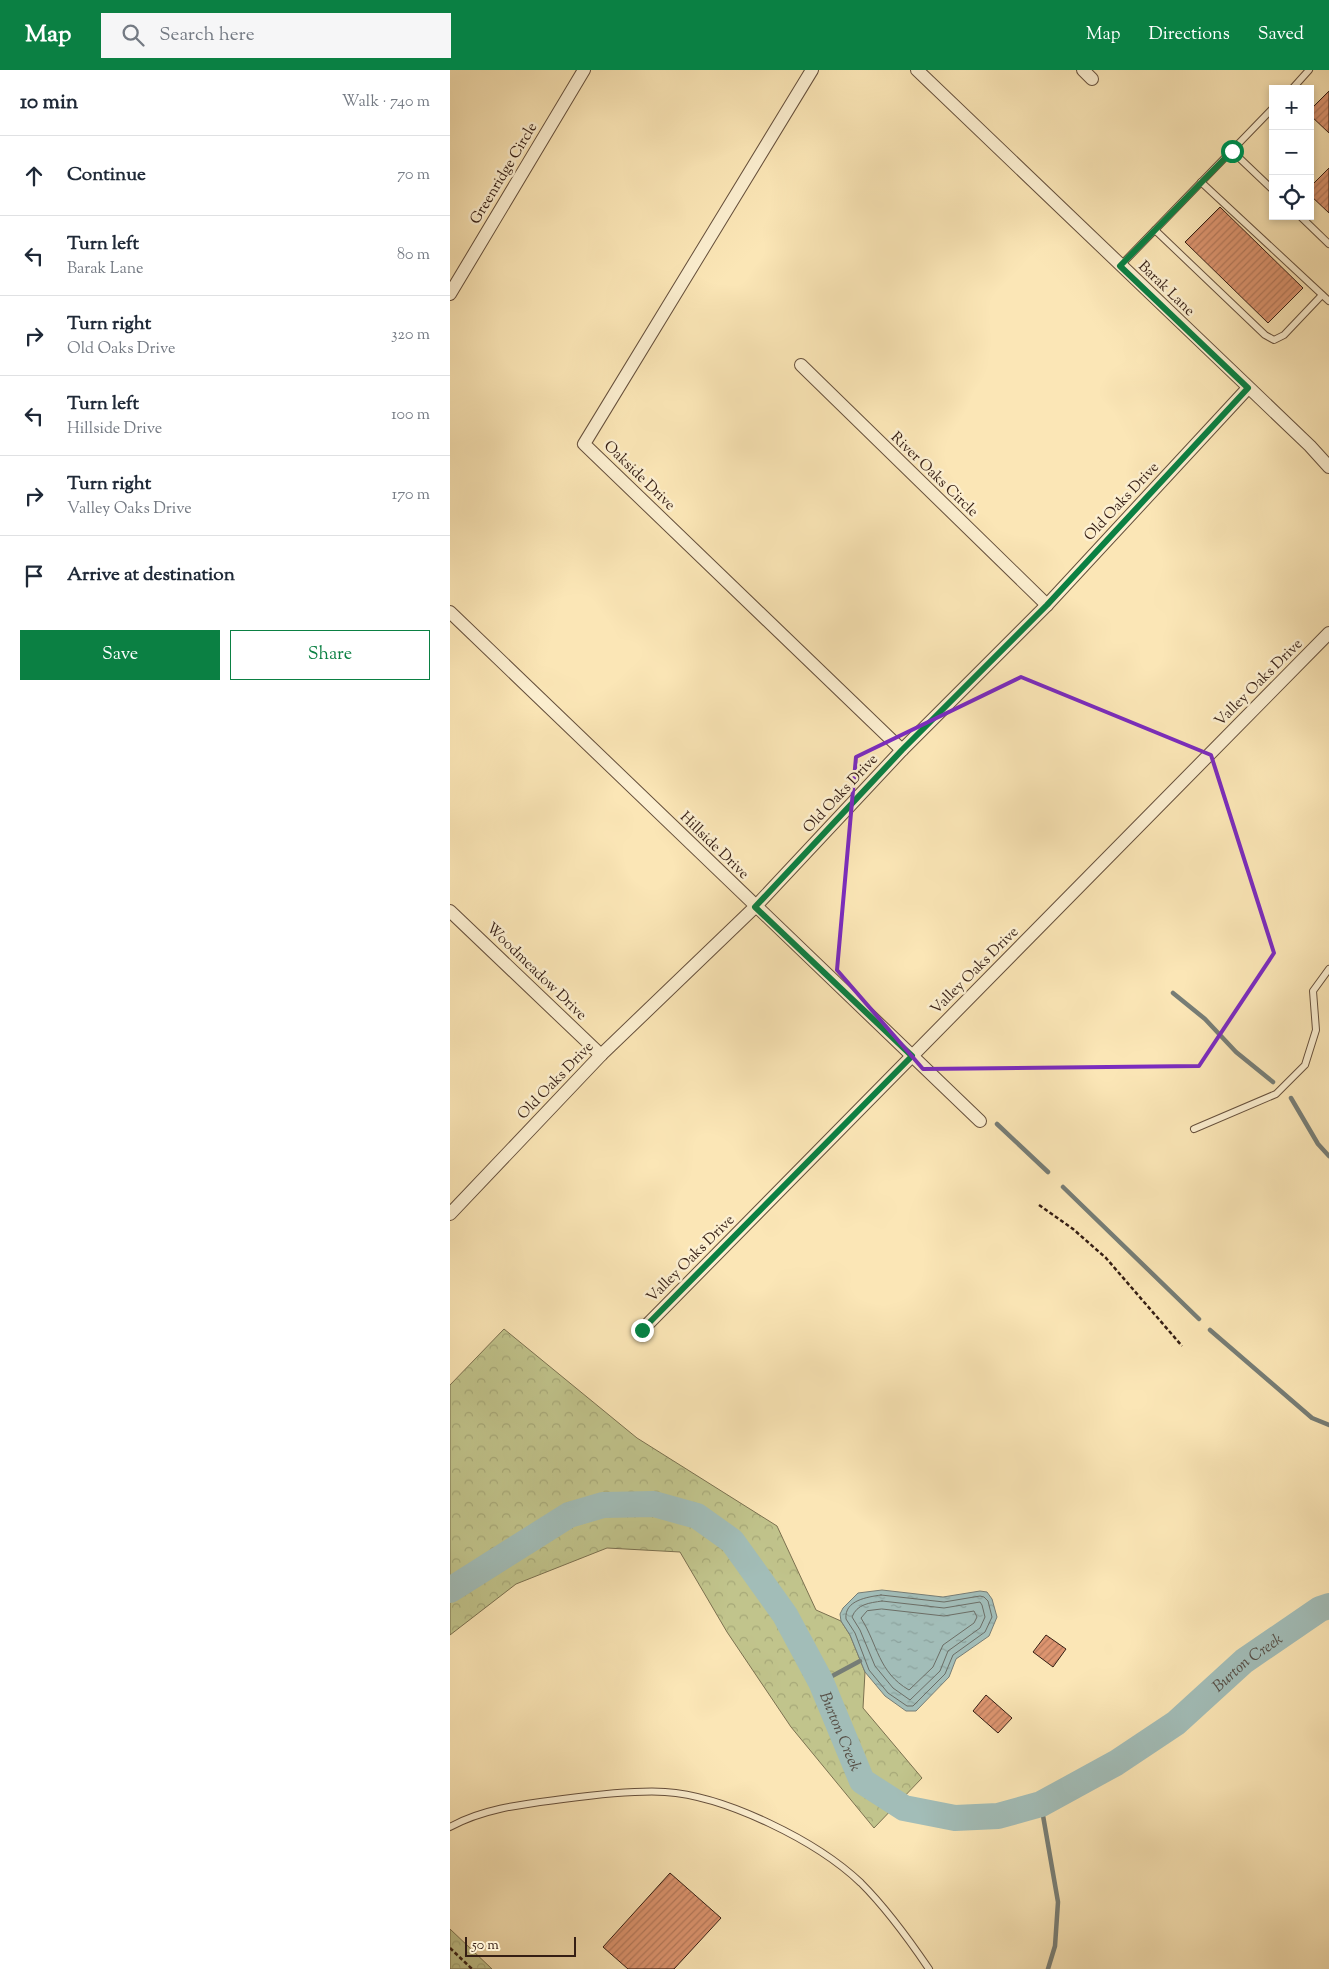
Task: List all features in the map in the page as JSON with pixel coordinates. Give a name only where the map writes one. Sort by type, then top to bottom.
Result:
[{"type":"street","name":"Greenridge Circle","points":[[450,294],[584,70]]},
{"type":"street","name":"Oakside Drive","points":[[812,70],[584,444],[902,750]]},
{"type":"street","name":"Barak Lane","points":[[917,70],[1310,446],[1329,468]]},
{"type":"street","points":[[1083,70],[1092,79]]},
{"type":"street","name":"River Oaks Circle","points":[[801,365],[1047,605]]},
{"type":"street","name":"Old Oaks Drive","points":[[450,1214],[601,1055],[755,907],[902,750],[1047,605],[1248,388]]},
{"type":"street","name":"Hillside Drive","points":[[450,612],[755,907],[980,1121]]},
{"type":"street","name":"Valley Oaks Drive","points":[[642,1330],[1329,633]]},
{"type":"street","name":"Woodmeadow Drive","points":[[450,911],[601,1055]]},
{"type":"lane","points":[[1296,85],[1309,70]]},
{"type":"lane","points":[[1120,266],[1269,115]]},
{"type":"lane","points":[[1232,151],[1269,186]]},
{"type":"lane","points":[[1201,182],[1329,301]]},
{"type":"lane","points":[[1304,220],[1329,244]]},
{"type":"lane","points":[[1155,230],[1265,335],[1274,340],[1284,334],[1322,295]]},
{"type":"lane","points":[[1194,1129],[1276,1094],[1305,1065],[1316,1030],[1313,991],[1329,969]]},
{"type":"lane","points":[[450,1827],[489,1812],[527,1804],[578,1797],[665,1792],[724,1805],[759,1818],[818,1851],[846,1870],[883,1906],[904,1932],[929,1969]]},
{"type":"path","points":[[1039,1205],[1073,1228],[1106,1258],[1182,1346]]},
{"type":"path","points":[[450,1948],[472,1969]]},
{"type":"highlighted area","points":[[1021,677],[1211,755],[1274,953],[1199,1066],[923,1069],[837,970],[856,757]]},
{"type":"green space","points":[[504,1329],[637,1438],[777,1526],[816,1610],[841,1621],[850,1635],[865,1672],[863,1708],[922,1778],[874,1828],[791,1727],[727,1632],[680,1552],[607,1548],[516,1584],[450,1635],[450,1385]]},
{"type":"green space","points":[[450,1929],[492,1969],[450,1969]]},
{"type":"water","points":[[882,1590],[943,1597],[980,1591],[987,1592],[992,1599],[997,1617],[989,1636],[956,1659],[949,1677],[916,1711],[906,1711],[885,1696],[865,1672],[850,1635],[841,1621],[840,1614],[843,1608],[858,1593]]},
{"type":"building","points":[[1329,91],[1329,133],[1314,119],[1314,106]]},
{"type":"building","points":[[1329,168],[1329,213],[1314,199],[1314,183]]},
{"type":"building","points":[[1220,207],[1303,288],[1268,323],[1185,242]]},
{"type":"building","points":[[1046,1635],[1066,1649],[1053,1667],[1033,1652]]},
{"type":"building","points":[[986,1695],[1012,1718],[998,1733],[973,1711]]},
{"type":"building","points":[[670,1873],[721,1918],[674,1969],[628,1969],[603,1947]]},
{"type":"waterway","points":[[1173,993],[1205,1019],[1236,1052],[1273,1082]]},
{"type":"waterway","points":[[1291,1098],[1318,1144],[1329,1156]]},
{"type":"waterway","points":[[997,1124],[1048,1172]]},
{"type":"waterway","points":[[1063,1187],[1199,1319]]},
{"type":"waterway","points":[[1210,1330],[1312,1418],[1329,1425]]},
{"type":"waterway","name":"Burton Creek","points":[[450,1590],[569,1515],[603,1505],[654,1504],[697,1516],[732,1541],[785,1615],[821,1682],[862,1781],[904,1808],[955,1818],[998,1816],[1041,1804],[1116,1763],[1176,1723],[1244,1661],[1320,1609],[1329,1606]]},
{"type":"waterway","points":[[821,1682],[860,1661]]},
{"type":"waterway","points":[[1041,1804],[1058,1902],[1055,1946],[1048,1969]]},
{"type":"route","points":[[642,1330],[912,1056],[755,907],[902,750],[1047,605],[1248,388],[1120,266],[1232,151]]}]
